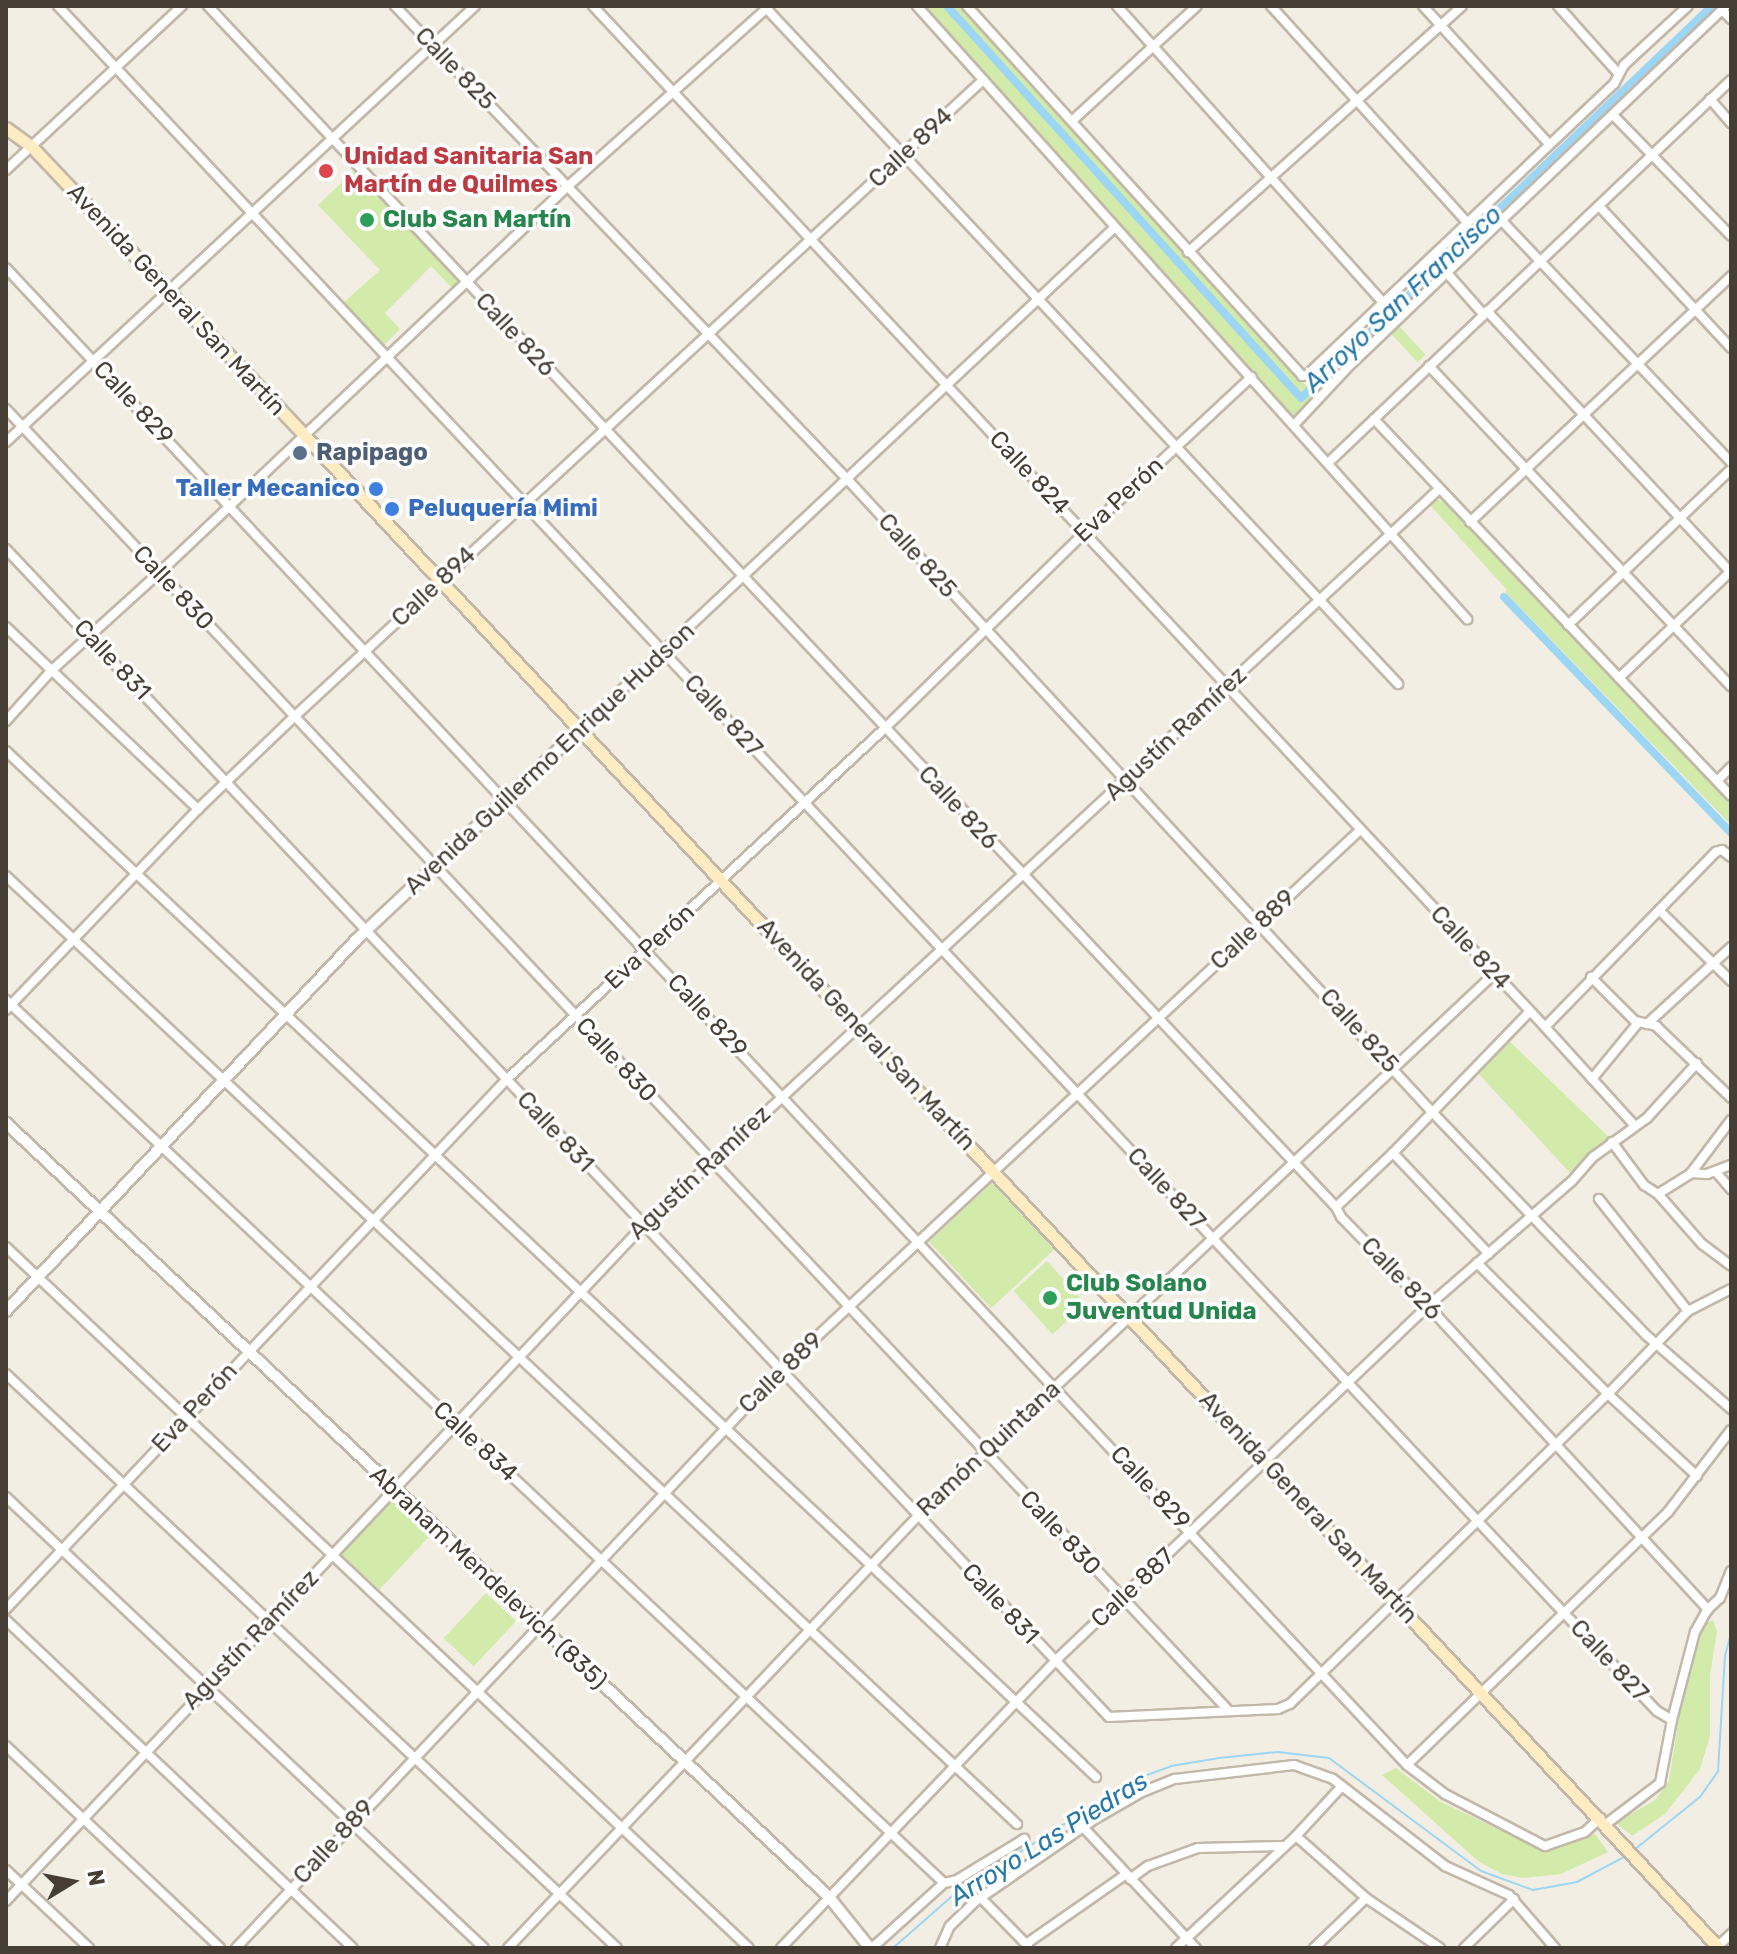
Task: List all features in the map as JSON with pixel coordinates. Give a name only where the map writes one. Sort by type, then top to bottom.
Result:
[{"type":"main road","points":[[6,118],[31,146]]},
{"type":"main road","name":"Avenida General San Martín","points":[[6,128],[31,146],[305,436],[1718,1947]]},
{"type":"street","name":"Calle 827","points":[[58,6],[1564,1613],[1657,1711],[1672,1720]]},
{"type":"street","points":[[6,170],[182,6]]},
{"type":"street","name":"Calle 826","points":[[208,6],[1293,1165],[1336,1207],[1341,1217],[1428,1306],[1708,1609]]},
{"type":"street","name":"Calle 825","points":[[395,6],[848,480],[985,631],[1261,923],[1433,1113],[1656,1344],[1731,1409]]},
{"type":"street","points":[[6,442],[475,6]]},
{"type":"street","name":"Calle 824","points":[[593,6],[672,93],[814,239],[1359,831],[1545,1027]]},
{"type":"street","points":[[917,6],[1467,619]]},
{"type":"street","points":[[967,6],[1302,376],[1307,375],[1614,84],[1618,73],[1688,6]]},
{"type":"street","points":[[1117,6],[1383,302]]},
{"type":"street","points":[[1073,120],[1197,6]]},
{"type":"street","points":[[1271,6],[1467,222]]},
{"type":"street","points":[[1423,6],[1549,144]]},
{"type":"street","points":[[1188,252],[1462,6]]},
{"type":"street","points":[[1558,6],[1618,73]]},
{"type":"street","points":[[6,721],[52,670],[159,573],[568,186],[767,7],[1398,684]]},
{"type":"street","points":[[1294,425],[1348,367],[1724,8],[1731,19]]},
{"type":"street","name":"Calle 894","points":[[8,1005],[198,809],[295,716],[983,80]]},
{"type":"street","points":[[1328,463],[1540,258],[1731,80]]},
{"type":"street","points":[[1710,99],[1731,123]]},
{"type":"street","points":[[1613,115],[1731,236]]},
{"type":"street","points":[[1599,206],[1731,348]]},
{"type":"street","points":[[1502,221],[1731,462]]},
{"type":"street","name":"Avenida Guillermo Enrique Hudson","points":[[6,1311],[365,931],[1115,227]]},
{"type":"street","name":"Calle 829","points":[[6,268],[1407,1765],[1445,1794],[1545,1846],[1606,1825]]},
{"type":"street","points":[[1447,273],[1731,572],[1619,678]]},
{"type":"street","points":[[1470,522],[1731,276]]},
{"type":"street","points":[[1429,366],[1731,686]]},
{"type":"street","name":"Eva Perón","points":[[6,1609],[506,1080],[884,729],[1084,533],[1251,377]]},
{"type":"street","name":"Calle 830","points":[[6,409],[1228,1710]]},
{"type":"street","points":[[1374,419],[1731,796]]},
{"type":"street","points":[[1568,625],[1731,469]]},
{"type":"street","name":"Agustín Ramírez","points":[[6,1901],[643,1226],[1438,490]]},
{"type":"street","name":"Calle 831","points":[[6,549],[1105,1714],[1123,1717],[1228,1710]]},
{"type":"street","points":[[6,627],[198,809]]},
{"type":"street","points":[[6,751],[1096,1777]]},
{"type":"street","points":[[1717,781],[1731,767]]},
{"type":"street","name":"Calle 889","points":[[236,1948],[780,1371],[1359,831]]},
{"type":"street","points":[[1635,1126],[1545,1027],[1716,852],[1722,850],[1731,857]]},
{"type":"street","points":[[6,876],[952,1767],[1017,1824]]},
{"type":"street","points":[[1659,910],[1731,981]]},
{"type":"street","points":[[1592,1079],[1642,1024],[1731,947]]},
{"type":"street","name":"Ramón Quintana","points":[[508,1948],[807,1629],[918,1516],[1494,974]]},
{"type":"street","points":[[1591,977],[1642,1024],[1656,1026],[1731,1098]]},
{"type":"street","name":"Calle 834","points":[[8,1005],[944,1883]]},
{"type":"street","points":[[1336,1207],[1433,1113],[1530,1011]]},
{"type":"street","name":"Calle 887","points":[[781,1948],[1054,1662],[1350,1384],[1428,1306],[1572,1181],[1612,1142],[1635,1126],[1697,1063]]},
{"type":"street","points":[[1658,1194],[1691,1173],[1731,1120]]},
{"type":"street","name":"Abraham Mendelevich (835)","points":[[6,1123],[829,1897],[871,1948]]},
{"type":"street","points":[[1612,1142],[1644,1185],[1658,1194],[1702,1244],[1731,1266]]},
{"type":"street","points":[[1393,1153],[1489,1254]]},
{"type":"street","points":[[1691,1173],[1716,1172],[1731,1165]]},
{"type":"street","points":[[1716,1172],[1731,1189]]},
{"type":"street","points":[[1599,1199],[1688,1311]]},
{"type":"street","points":[[6,1247],[749,1948]]},
{"type":"street","points":[[1477,1263],[1608,1394],[1697,1476]]},
{"type":"street","points":[[1228,1710],[1283,1707],[1323,1672],[1608,1394],[1688,1311],[1731,1289]]},
{"type":"street","points":[[6,1374],[617,1948]]},
{"type":"street","points":[[1407,1765],[1642,1538],[1697,1476],[1731,1430]]},
{"type":"street","points":[[6,1497],[484,1948]]},
{"type":"street","points":[[1606,1825],[1660,1783],[1672,1720],[1695,1632],[1708,1609],[1720,1598],[1731,1571]]},
{"type":"street","points":[[6,1620],[353,1948]]},
{"type":"street","points":[[6,1746],[220,1948]]},
{"type":"street","points":[[940,1948],[950,1926],[981,1898],[1083,1827],[1142,1792],[1175,1779],[1294,1765],[1322,1773],[1425,1854],[1514,1899],[1555,1948]]},
{"type":"street","points":[[1176,1948],[1296,1836],[1341,1787]]},
{"type":"street","points":[[1083,1827],[1196,1948]]},
{"type":"street","points":[[1296,1836],[1366,1898],[1440,1948]]},
{"type":"street","points":[[871,1948],[944,1883],[957,1880],[1024,1839]]},
{"type":"street","points":[[981,1898],[1028,1946],[1148,1866],[1198,1848],[1284,1846]]},
{"type":"street","points":[[6,1870],[89,1948]]},
{"type":"street","points":[[1314,1948],[1366,1898]]},
{"type":"street","points":[[1464,1948],[1514,1899]]},
{"type":"street","points":[[1718,1947],[1731,1934]]},
{"type":"green space","points":[[925,6],[965,6],[1316,397],[1297,415],[1290,414]]},
{"type":"green space","points":[[355,170],[458,282],[452,288],[431,266],[385,313],[400,329],[383,346],[343,303],[380,270],[318,205]]},
{"type":"green space","points":[[1397,324],[1426,355],[1418,362],[1389,332]]},
{"type":"green space","points":[[1437,499],[1445,503],[1731,805],[1731,825],[1505,592],[1507,590],[1429,504]]},
{"type":"green space","points":[[1508,1040],[1610,1138],[1583,1159],[1571,1174],[1476,1071]]},
{"type":"green space","points":[[992,1183],[1054,1250],[991,1308],[929,1242]]},
{"type":"green space","name":"Club Solano Juventud Unida","points":[[1047,1261],[1086,1304],[1052,1334],[1014,1291]]},
{"type":"green space","points":[[392,1500],[430,1535],[380,1590],[342,1554]]},
{"type":"green space","points":[[486,1593],[516,1621],[474,1666],[444,1638]]},
{"type":"green space","points":[[1713,1620],[1717,1631],[1710,1675],[1710,1736],[1700,1769],[1665,1814],[1632,1836],[1616,1823],[1655,1800],[1669,1781],[1688,1661],[1700,1627]]},
{"type":"green space","points":[[1396,1768],[1441,1802],[1542,1850],[1553,1850],[1595,1834],[1608,1852],[1561,1874],[1523,1878],[1502,1874],[1478,1861],[1382,1775]]},
{"type":"waterway","name":"Arroyo San Francisco","points":[[947,6],[1301,398],[1712,6]]},
{"type":"waterway","points":[[1504,597],[1731,833]]},
{"type":"waterway","name":"Arroyo Las Piedras","points":[[1634,1850],[1700,1797],[1718,1771],[1725,1656],[1731,1633]]},
{"type":"waterway","name":"Arroyo Las Piedras","points":[[893,1948],[958,1891],[1136,1779],[1171,1766],[1219,1758],[1278,1752],[1329,1758],[1481,1871],[1533,1890],[1577,1882],[1626,1856]]},
{"type":"place","name":"Unidad Sanitaria San Martín de Quilmes","points":[[326,171]]},
{"type":"place","name":"Club San Martín","points":[[367,220]]},
{"type":"place","name":"Rapipago","points":[[300,453]]},
{"type":"place","name":"Taller Mecanico","points":[[376,489]]},
{"type":"place","name":"Peluquería Mimi","points":[[392,509]]},
{"type":"place","name":"Club Solano Juventud Unida","points":[[1050,1298]]}]
